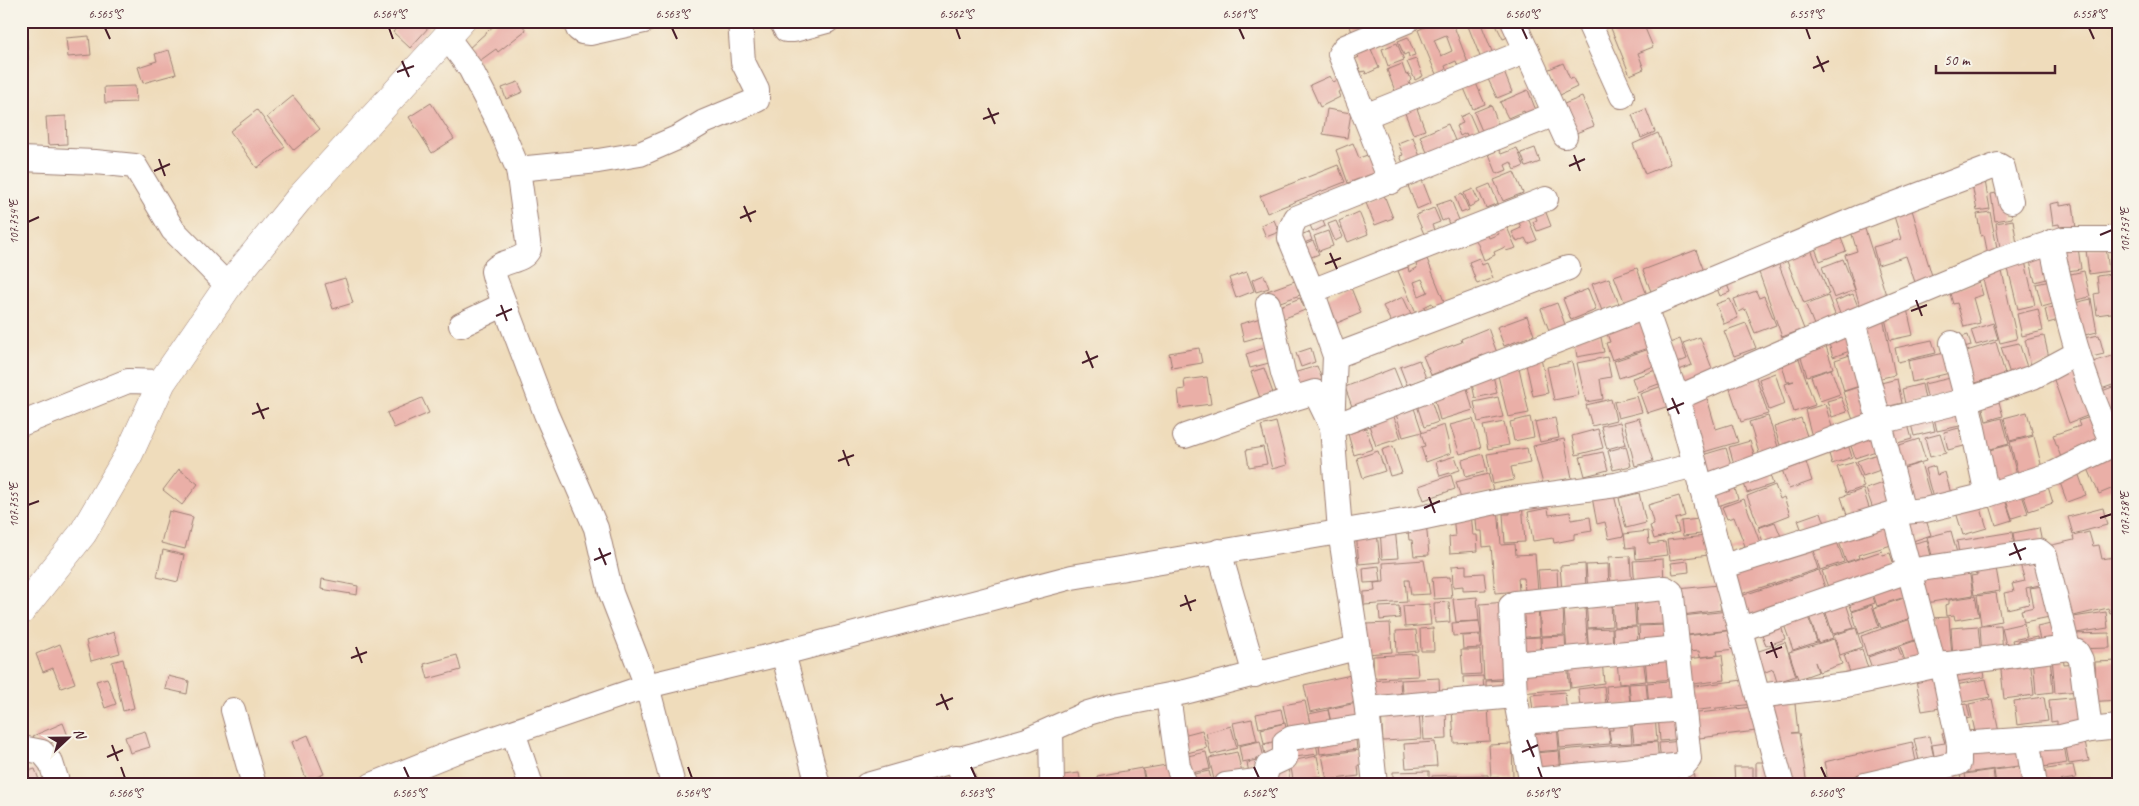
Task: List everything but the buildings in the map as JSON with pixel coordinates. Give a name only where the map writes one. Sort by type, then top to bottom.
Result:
[{"type":"main road","points":[[21,611],[83,533],[129,454],[146,382],[298,200],[453,28]]},
{"type":"street","points":[[576,21],[578,29],[582,32],[590,33],[644,21]]},
{"type":"street","points":[[518,169],[598,161],[640,154],[680,137],[704,122],[757,100],[757,90],[743,62],[740,21]]},
{"type":"street","points":[[781,21],[786,30],[794,30],[827,21]]},
{"type":"street","points":[[1391,182],[1340,54],[1345,47],[1407,21]]},
{"type":"street","points":[[1375,785],[1368,718],[1356,648],[1340,531],[1332,427],[1335,356],[1312,291],[1290,238],[1291,228],[1296,218],[1391,182],[1560,125],[1513,21]]},
{"type":"street","points":[[1588,21],[1622,96]]},
{"type":"street","points":[[453,28],[518,169],[529,249],[526,256],[497,266],[494,271],[503,305],[546,414],[596,528],[611,593],[647,686],[674,785]]},
{"type":"street","points":[[1365,116],[1527,51]]},
{"type":"street","points":[[21,159],[95,162],[135,166],[173,230],[228,286]]},
{"type":"street","points":[[1332,427],[1644,307],[1858,218],[1998,165],[2003,168],[2005,173],[2011,201]]},
{"type":"street","points":[[1312,291],[1546,199]]},
{"type":"street","points":[[1677,398],[1853,320],[1999,260],[2063,239],[2118,239]]},
{"type":"street","points":[[1724,566],[1898,513],[1925,510],[1987,495],[2055,473],[2116,443],[2098,413],[2076,354],[2051,242]]},
{"type":"street","points":[[1335,356],[1568,268]]},
{"type":"street","points":[[1268,304],[1283,373],[1292,399]]},
{"type":"street","points":[[461,326],[503,305]]},
{"type":"street","points":[[1644,307],[1677,398],[1782,785]]},
{"type":"street","points":[[1853,320],[1880,422],[1908,571],[1938,665],[1959,744],[1961,760],[1957,765],[1865,785]]},
{"type":"street","points":[[1952,343],[1967,400],[1987,495]]},
{"type":"street","points":[[1701,488],[1880,422],[1967,400],[2033,378],[2076,354]]},
{"type":"street","points":[[21,424],[146,382]]},
{"type":"street","points":[[1185,436],[1315,392],[1332,427]]},
{"type":"street","points":[[372,785],[454,752],[647,686],[783,653],[1072,577],[1416,519],[1505,500],[1616,485],[1695,465]]},
{"type":"street","points":[[1219,551],[1255,675]]},
{"type":"street","points":[[1741,629],[1908,571],[1951,563],[2042,552],[2046,556],[2068,648]]},
{"type":"street","points":[[1665,588],[1672,596],[1689,759],[1684,765],[1538,781],[1530,774],[1516,696],[1514,664],[1511,606],[1513,604],[1665,588]]},
{"type":"street","points":[[866,785],[956,758],[1027,740],[1088,713],[1255,675],[1356,648]]},
{"type":"street","points":[[1514,664],[1678,648]]},
{"type":"street","points":[[1758,696],[1846,685],[1938,665],[2068,648],[2077,652],[2081,660],[2090,730]]},
{"type":"street","points":[[783,653],[818,785]]},
{"type":"street","points":[[1168,696],[1178,766],[1185,785]]},
{"type":"street","points":[[1226,785],[1264,780],[1268,766],[1286,758],[1286,742],[1292,738],[1361,727],[1368,718],[1516,696]]},
{"type":"street","points":[[1521,722],[1684,709]]},
{"type":"street","points":[[233,710],[254,785]]},
{"type":"street","points":[[1959,744],[2061,737],[2090,730],[2118,727]]},
{"type":"street","points":[[1051,730],[1052,785]]},
{"type":"street","points":[[513,732],[531,785]]},
{"type":"street","points":[[2027,740],[2035,785]]},
{"type":"street","points":[[26,749],[42,752],[51,763],[58,785]]},
{"type":"street","points":[[956,758],[965,785]]}]
